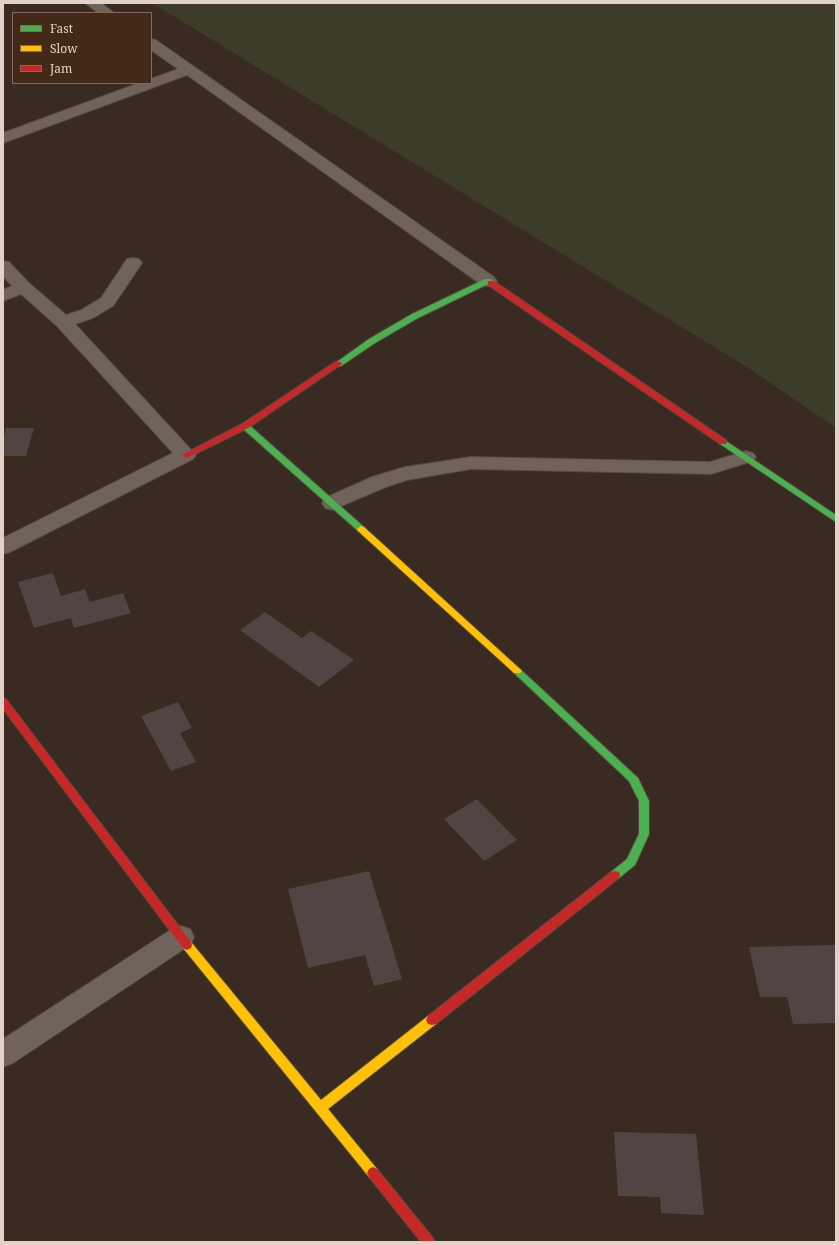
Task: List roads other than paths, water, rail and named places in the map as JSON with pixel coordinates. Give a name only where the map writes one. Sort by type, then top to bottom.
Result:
[{"type":"street","points":[[92,3],[105,12]]},
{"type":"street","points":[[152,44],[488,281],[836,519]]},
{"type":"street","points":[[152,83],[188,70]]},
{"type":"street","points":[[3,138],[150,84]]},
{"type":"street","points":[[63,322],[87,314],[108,302],[133,262]]},
{"type":"street","points":[[3,266],[23,287],[63,322],[186,456]]},
{"type":"street","points":[[3,547],[245,426],[372,341],[415,316],[488,281]]},
{"type":"street","points":[[3,296],[23,287]]},
{"type":"street","points":[[245,426],[438,597],[633,778],[644,801],[644,834],[631,862],[320,1108]]},
{"type":"street","points":[[332,503],[379,482],[405,474],[471,463],[711,468],[746,457]]},
{"type":"street","points":[[3,702],[181,938],[429,1242]]},
{"type":"street","points":[[3,1054],[181,938]]}]
